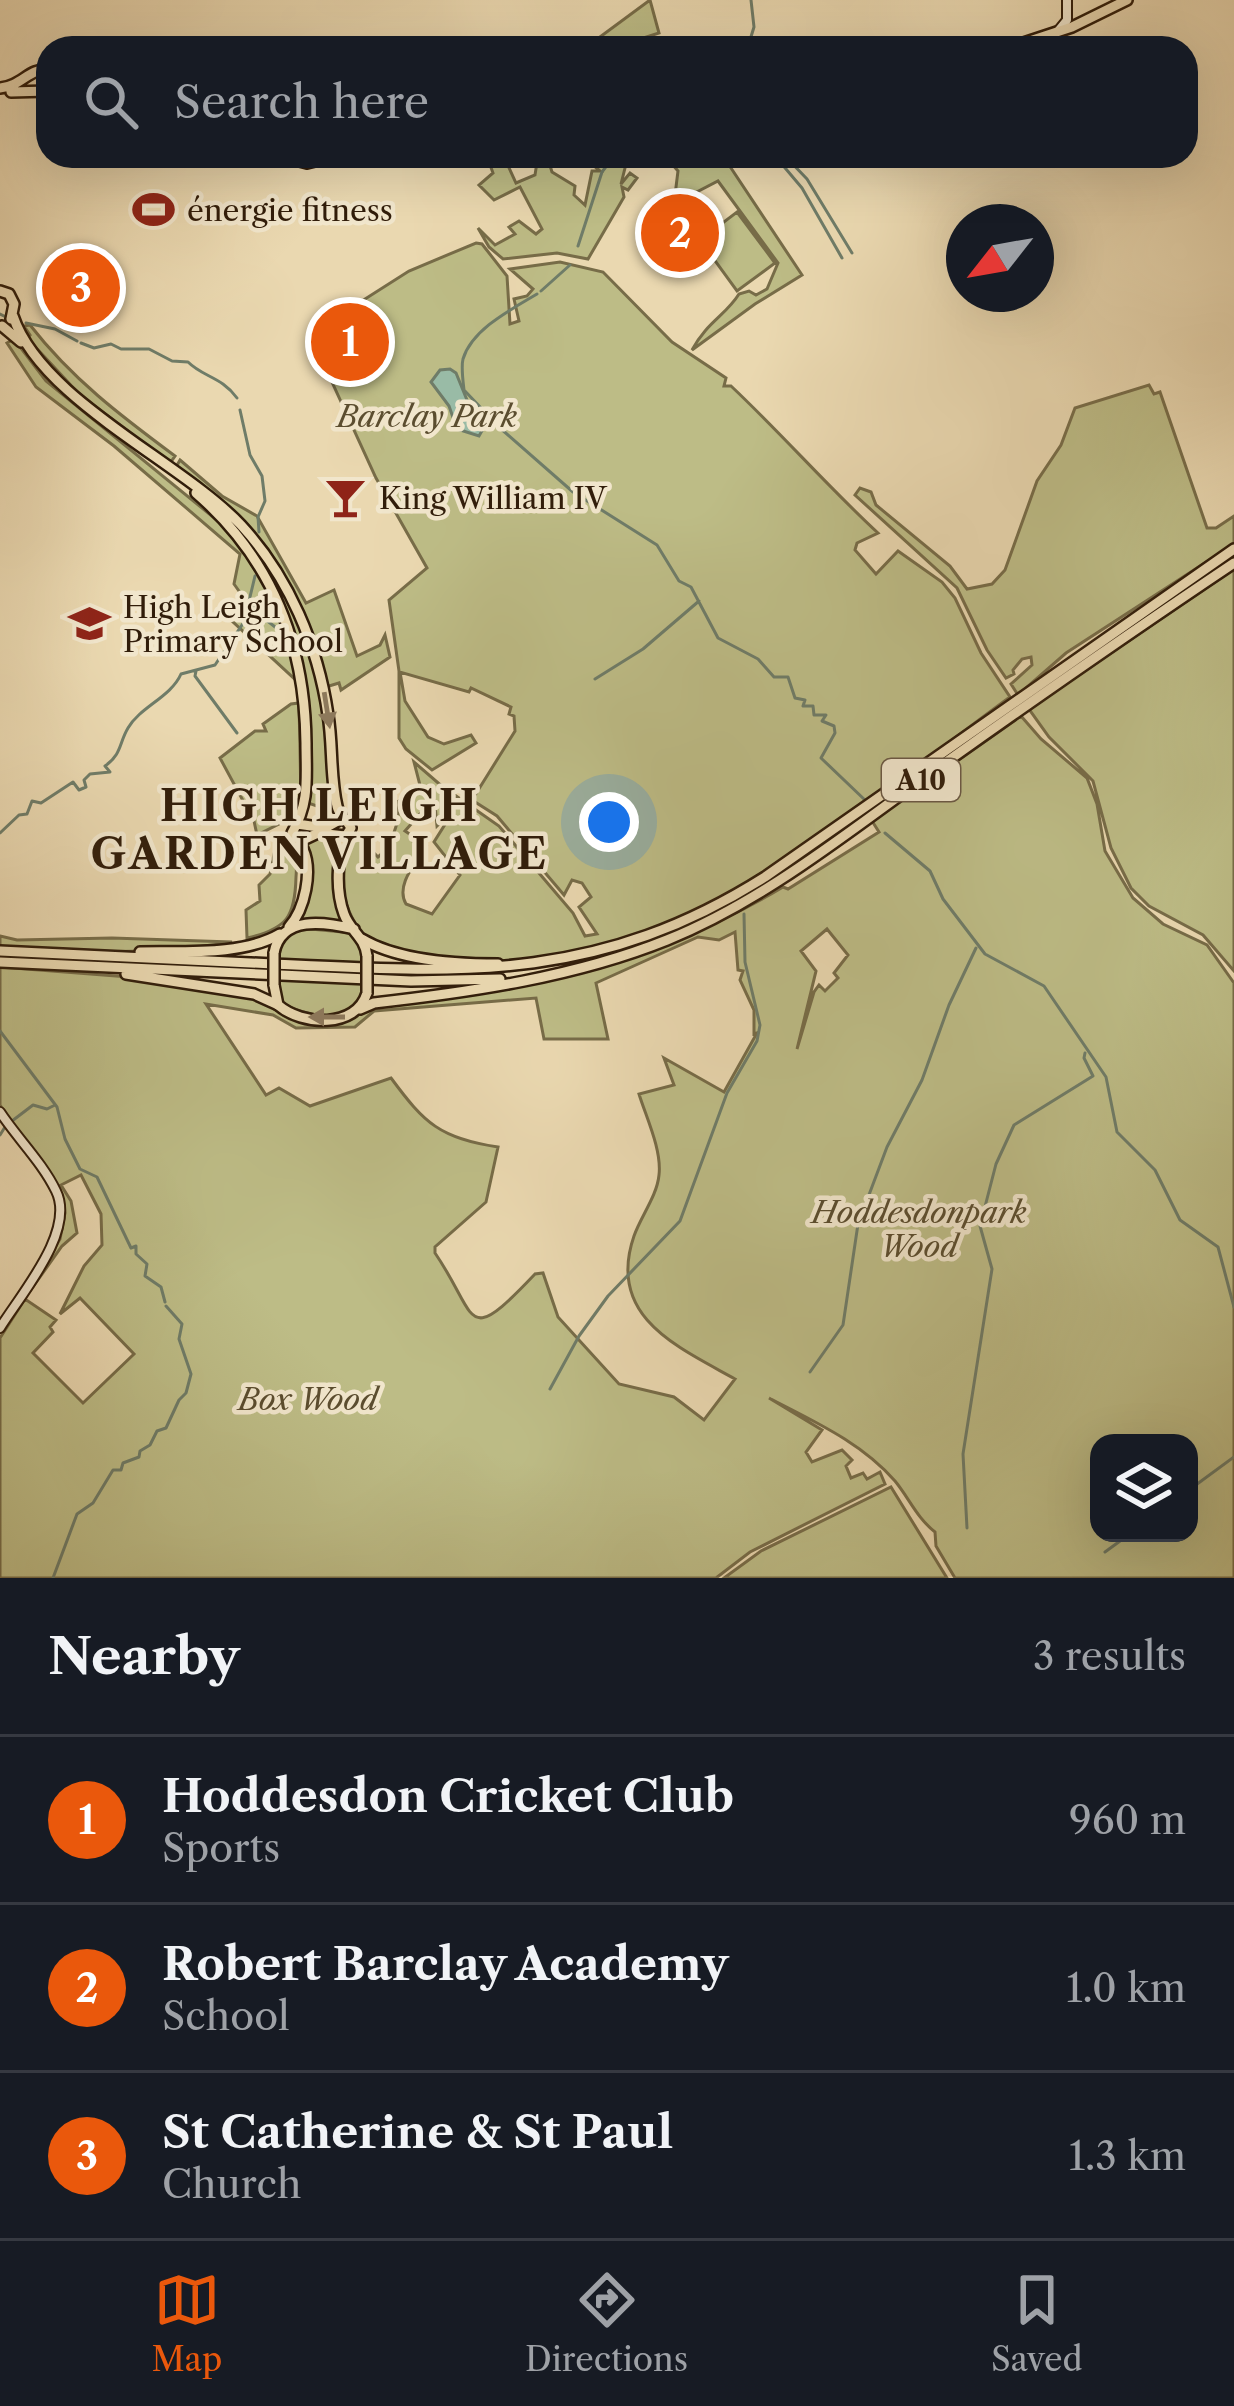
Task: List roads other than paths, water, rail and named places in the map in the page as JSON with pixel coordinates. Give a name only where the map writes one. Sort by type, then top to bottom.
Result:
[{"type":"main road","points":[[1068,0],[1078,15],[1100,15]]},
{"type":"main road","points":[[1068,0],[1068,26]]},
{"type":"main road","points":[[1048,36],[1126,0]]},
{"type":"main road","points":[[0,91],[36,70]]},
{"type":"main road","points":[[26,80],[31,92]]},
{"type":"main road","points":[[0,91],[36,92]]},
{"type":"main road","points":[[0,290],[12,298],[14,316],[26,341],[65,385],[216,502],[271,562],[293,602],[315,657],[330,722],[337,807],[351,826],[340,849],[342,906],[367,956],[367,993],[360,1009]]},
{"type":"main road","points":[[14,316],[1,326],[14,333],[45,373],[80,406],[211,506],[261,566],[282,608],[302,679],[306,791],[304,812],[292,832],[304,853],[304,897],[300,913],[274,952],[278,1004]]},
{"type":"main road","name":"A10","points":[[0,951],[448,971],[522,966],[589,953],[670,927],[754,884],[1234,549]]},
{"type":"main road","name":"A10","points":[[0,962],[432,982],[553,973],[634,953],[748,901],[1234,562]]},
{"type":"main road","points":[[297,824],[326,827],[343,818]]},
{"type":"main road","points":[[299,842],[318,833],[345,836]]},
{"type":"main road","points":[[69,955],[218,948],[259,943],[285,930],[358,934],[379,948],[467,963],[505,964],[589,953]]},
{"type":"main road","points":[[40,964],[254,994],[291,1015],[332,1019],[349,1017],[374,1003],[553,973]]},
{"type":"main road","points":[[0,1112],[50,1180],[61,1210],[56,1239],[0,1328]]},
{"type":"waterway","points":[[751,0],[751,36]]},
{"type":"waterway","points":[[578,246],[605,168]]},
{"type":"waterway","points":[[785,168],[842,258]]},
{"type":"waterway","points":[[796,168],[852,253]]},
{"type":"waterway","points":[[541,291],[570,265]]},
{"type":"waterway","points":[[537,294],[475,338],[463,359],[464,390],[573,492],[657,545],[679,581],[691,587],[718,638],[758,659],[774,677],[788,677],[795,698],[805,700],[803,706],[813,706],[814,715],[826,715],[822,721],[834,726],[835,733],[821,758],[866,801]]},
{"type":"waterway","points":[[0,314],[6,317]]},
{"type":"waterway","points":[[26,323],[55,329],[77,341]]},
{"type":"waterway","points":[[81,343],[94,348],[111,344],[121,349],[149,349],[172,361],[188,362],[237,398]]},
{"type":"waterway","points":[[240,410],[250,455],[262,476],[265,501],[258,517],[259,532]]},
{"type":"waterway","points":[[0,833],[19,815],[27,814],[32,801],[41,803],[73,782],[79,790],[86,787],[84,780],[90,774],[110,772],[105,766],[133,721],[181,674],[215,665],[244,622],[255,576]]},
{"type":"waterway","points":[[253,608],[260,595]]},
{"type":"waterway","points":[[595,679],[643,649],[699,601]]},
{"type":"waterway","points":[[252,609],[279,630]]},
{"type":"waterway","points":[[196,671],[237,733]]},
{"type":"waterway","points":[[885,833],[930,871],[943,899],[985,954],[1044,986],[1106,1077],[1117,1132],[1155,1170],[1180,1220],[1218,1247],[1234,1307]]},
{"type":"waterway","points":[[550,1389],[608,1296],[680,1221],[727,1093],[757,1041],[760,1025],[745,962],[744,914]]},
{"type":"waterway","points":[[810,1372],[843,1325],[858,1224],[887,1147],[922,1080],[976,948]]},
{"type":"waterway","points":[[0,1031],[57,1107],[65,1139],[80,1169],[97,1177],[131,1248],[136,1246],[136,1254],[147,1264],[145,1276],[161,1287],[165,1302]]},
{"type":"waterway","points":[[967,1528],[963,1454],[992,1269],[980,1226],[996,1164],[1014,1125],[1093,1076],[1085,1053]]},
{"type":"waterway","points":[[12,1121],[33,1105],[47,1109],[55,1105]]},
{"type":"waterway","points":[[0,1135],[5,1127]]},
{"type":"waterway","points":[[53,1578],[77,1514],[93,1503],[113,1470],[139,1457],[157,1431],[166,1428],[186,1393],[191,1374],[179,1339],[182,1324],[166,1306]]},
{"type":"waterway","points":[[1198,1483],[1234,1457]]},
{"type":"waterway","points":[[1105,1552],[1119,1542]]},
{"type":"place","name":"énergie fitness","points":[[153,210]]},
{"type":"place","name":"Robert Barclay Academy","points":[[680,233]]},
{"type":"place","name":"St Catherine & St Paul","points":[[81,288]]},
{"type":"place","name":"Hoddesdon Cricket Club","points":[[350,342]]},
{"type":"place","name":"King William IV","points":[[345,498]]},
{"type":"place","name":"High Leigh Primary School","points":[[89,624]]},
{"type":"district","name":"HIGH LEIGH GARDEN VILLAGE","points":[[320,830]]},
{"type":"park label","name":"Barclay Park","points":[[427,416]]},
{"type":"park label","name":"Hoddesdonpark Wood","points":[[919,1229]]},
{"type":"park label","name":"Box Wood","points":[[308,1399]]}]
